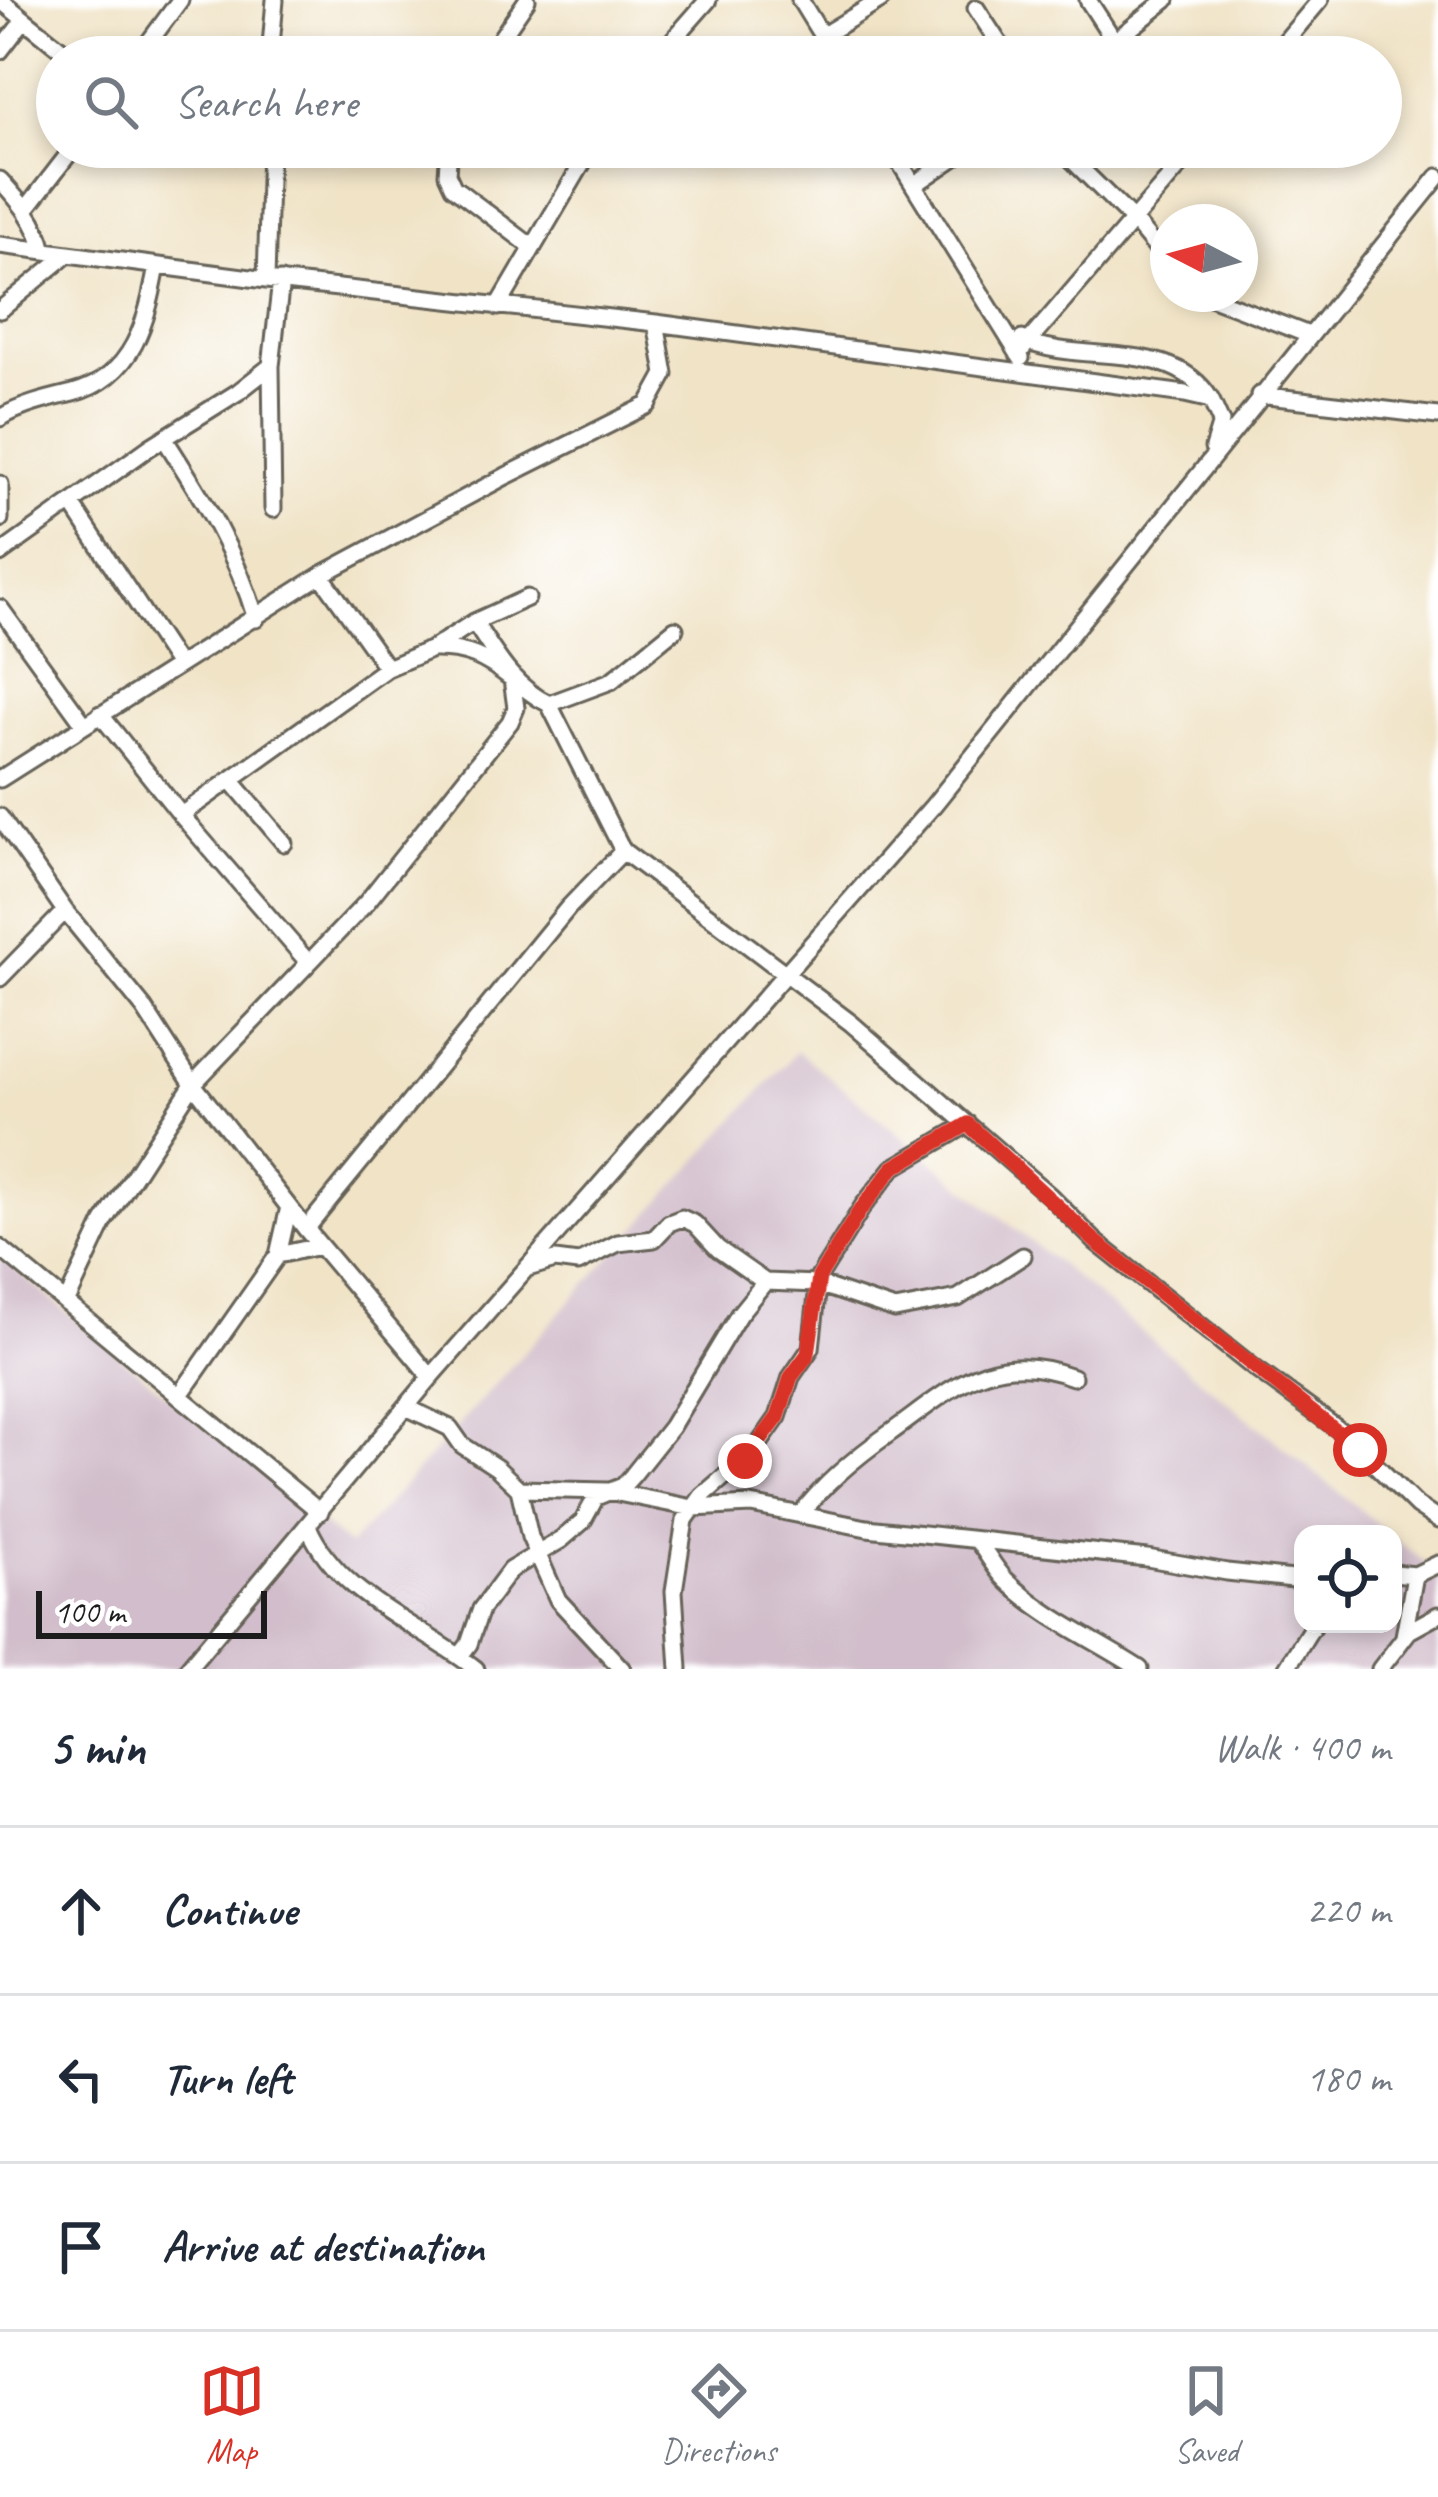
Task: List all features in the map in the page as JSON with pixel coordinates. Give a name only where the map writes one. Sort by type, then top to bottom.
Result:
[{"type":"street","points":[[0,0],[44,36]]},
{"type":"street","points":[[153,36],[180,0]]},
{"type":"street","points":[[272,36],[275,0]]},
{"type":"street","points":[[502,36],[527,0]]},
{"type":"street","points":[[676,36],[708,0]]},
{"type":"street","points":[[800,0],[822,36],[881,0]]},
{"type":"street","points":[[1088,0],[1111,36]]},
{"type":"street","points":[[1122,36],[1166,0]]},
{"type":"street","points":[[1290,36],[1320,0]]},
{"type":"street","points":[[976,8],[994,36]]},
{"type":"street","points":[[0,52],[24,20]]},
{"type":"street","points":[[26,209],[58,168]]},
{"type":"street","points":[[271,168],[273,509]]},
{"type":"street","points":[[447,168],[454,188],[532,247]]},
{"type":"street","points":[[498,307],[579,168]]},
{"type":"street","points":[[903,168],[1003,329],[1023,348],[1030,370]]},
{"type":"street","points":[[914,185],[939,168]]},
{"type":"street","points":[[1080,168],[1150,240]]},
{"type":"street","points":[[1023,348],[1178,168]]},
{"type":"street","points":[[187,1669],[431,1377],[932,807],[1438,177]]},
{"type":"street","points":[[0,180],[26,209],[44,250]]},
{"type":"street","points":[[0,245],[1030,370],[1211,400]]},
{"type":"street","points":[[0,310],[68,254]]},
{"type":"street","points":[[0,418],[94,386],[127,358],[143,330],[157,266]]},
{"type":"street","points":[[1249,312],[1309,335]]},
{"type":"street","points":[[0,778],[321,575],[648,405],[665,374],[656,323]]},
{"type":"street","points":[[1023,348],[1112,355],[1177,368],[1201,383],[1220,422],[1210,457]]},
{"type":"street","points":[[0,554],[271,366]]},
{"type":"street","points":[[1259,395],[1438,416]]},
{"type":"street","points":[[164,438],[220,524],[256,619]]},
{"type":"street","points":[[0,484],[0,519]]},
{"type":"street","points":[[71,503],[177,664]]},
{"type":"street","points":[[321,575],[387,668]]},
{"type":"street","points":[[181,815],[387,668],[527,598]]},
{"type":"street","points":[[0,608],[84,724]]},
{"type":"street","points":[[474,622],[512,679],[524,692],[549,704],[623,851],[851,1023],[1096,1242],[1342,1432],[1417,1506],[1438,1520]]},
{"type":"street","points":[[549,704],[611,681],[675,629]]},
{"type":"street","points":[[66,1303],[104,1222],[194,1084],[366,903],[510,722],[516,708],[512,679],[476,653],[432,649]]},
{"type":"street","points":[[100,714],[307,962]]},
{"type":"street","points":[[231,780],[284,843]]},
{"type":"street","points":[[0,817],[65,911],[144,1008],[194,1084],[306,1229],[431,1377]]},
{"type":"street","points":[[306,1229],[568,908],[623,851]]},
{"type":"street","points":[[0,978],[65,911]]},
{"type":"street","points":[[679,1669],[675,1577],[683,1527],[693,1508],[745,1461],[778,1417],[791,1377],[811,1348],[818,1284],[825,1264],[893,1168],[968,1124]]},
{"type":"street","points":[[180,1395],[278,1255],[289,1207]]},
{"type":"street","points":[[528,1268],[555,1260],[578,1263],[618,1243],[654,1239],[669,1223],[682,1218],[765,1282],[818,1284],[888,1308],[910,1309],[928,1301],[958,1298],[1023,1256]]},
{"type":"street","points":[[278,1255],[320,1246]]},
{"type":"street","points":[[0,1248],[180,1395],[314,1520],[343,1576],[382,1608],[476,1669]]},
{"type":"street","points":[[460,1656],[470,1644],[481,1609],[505,1575],[583,1521],[596,1497],[628,1481],[670,1427],[765,1282]]},
{"type":"street","points":[[801,1514],[867,1447],[935,1396],[975,1376],[1031,1365],[1073,1377]]},
{"type":"street","points":[[406,1407],[450,1428],[462,1445],[519,1489],[537,1556],[567,1612],[622,1669]]},
{"type":"street","points":[[519,1489],[608,1491],[693,1508],[743,1504],[853,1526],[1294,1579]]},
{"type":"street","points":[[977,1541],[996,1570],[1035,1605],[1070,1631],[1140,1669]]},
{"type":"street","points":[[1402,1573],[1415,1574],[1438,1564]]},
{"type":"street","points":[[1404,1636],[1415,1574]]},
{"type":"street","points":[[1380,1669],[1404,1636],[1438,1616]]},
{"type":"street","points":[[1286,1669],[1308,1633]]},
{"type":"shaded area","points":[[797,1051],[1379,1525],[1294,1525],[1294,1633],[1402,1633],[1402,1544],[1438,1573],[1438,1669],[0,1669],[0,1257],[349,1546]]},
{"type":"route","points":[[745,1461],[778,1417],[791,1377],[811,1348],[814,1304],[825,1264],[893,1168],[964,1124],[1050,1196],[1096,1242],[1360,1450]]}]
